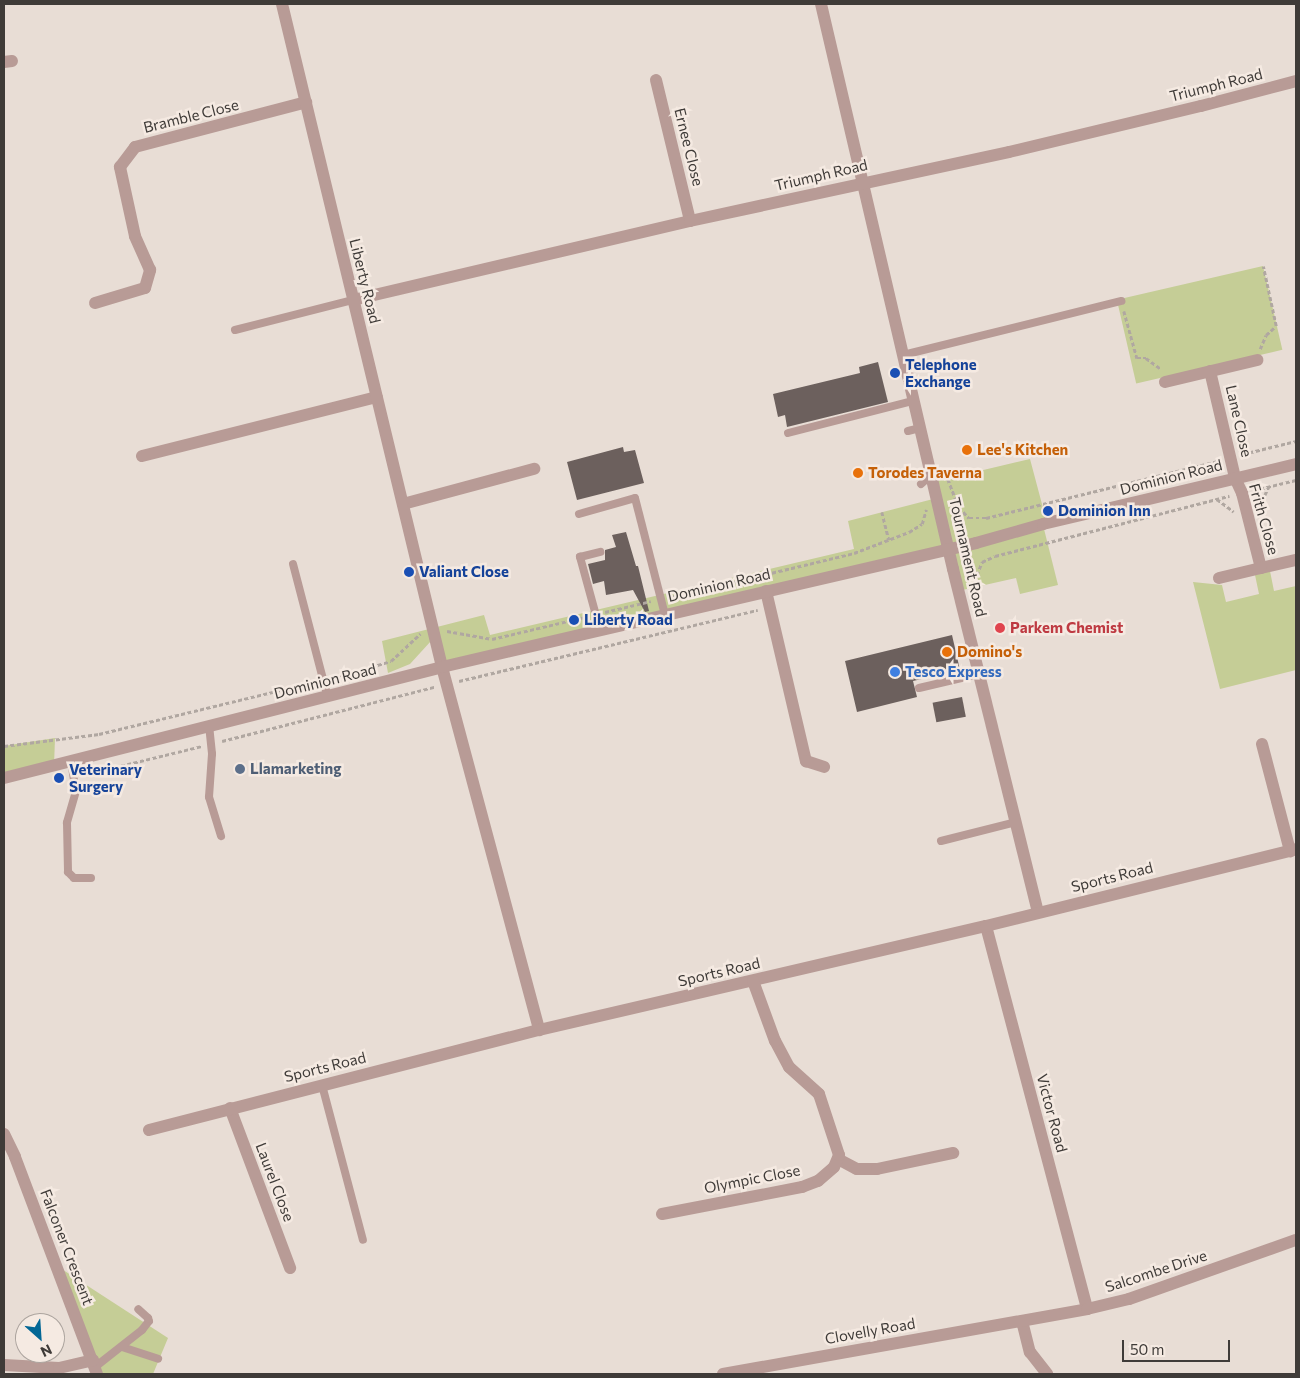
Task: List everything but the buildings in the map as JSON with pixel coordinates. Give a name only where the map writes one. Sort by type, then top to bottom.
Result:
[{"type":"street","name":"Liberty Road","points":[[282,4],[442,667],[539,1030]]},
{"type":"street","name":"Tournament Road","points":[[822,4],[913,401],[914,430],[931,475],[950,548],[1038,912]]},
{"type":"street","name":"Ernee Close","points":[[656,80],[690,221]]},
{"type":"street","name":"Triumph Road","points":[[354,300],[690,221],[863,182],[1009,152],[1296,81]]},
{"type":"street","name":"Bramble Close","points":[[95,303],[144,288],[150,270],[135,236],[120,167],[135,147],[306,102]]},
{"type":"street","name":"Lane Close","points":[[1165,382],[1257,360]]},
{"type":"street","name":"Lane Close","points":[[1210,371],[1235,478]]},
{"type":"street","points":[[142,456],[377,398]]},
{"type":"street","name":"Dominion Road","points":[[4,778],[209,725],[328,698],[442,667],[950,548],[1296,464]]},
{"type":"street","points":[[403,504],[534,469]]},
{"type":"street","name":"Frith Close","points":[[1235,478],[1242,492],[1260,568]]},
{"type":"street","name":"Frith Close","points":[[1219,578],[1296,560]]},
{"type":"street","points":[[766,591],[806,761],[824,767]]},
{"type":"street","points":[[1262,744],[1293,850]]},
{"type":"street","name":"Sports Road","points":[[149,1130],[539,1030],[986,926],[1293,850]]},
{"type":"street","name":"Victor Road","points":[[986,926],[1087,1309]]},
{"type":"street","points":[[754,981],[775,1041],[790,1067],[818,1094],[834,1136],[839,1155],[838,1159],[857,1169],[877,1169],[953,1153]]},
{"type":"street","name":"Laurel Close","points":[[230,1108],[290,1268]]},
{"type":"street","name":"Falconer Crescent","points":[[4,1134],[9,1158],[95,1367]]},
{"type":"street","name":"Olympic Close","points":[[662,1214],[802,1187],[818,1181],[834,1167],[838,1159]]},
{"type":"street","name":"Salcombe Drive","points":[[1022,1321],[1129,1299],[1296,1240]]},
{"type":"street","points":[[1022,1321],[1030,1352],[1047,1374]]},
{"type":"street","name":"Clovelly Road","points":[[724,1374],[1022,1321]]},
{"type":"street","points":[[4,1365],[59,1368],[95,1367]]},
{"type":"lane","points":[[235,330],[354,300]]},
{"type":"lane","points":[[903,355],[1121,301]]},
{"type":"lane","points":[[788,433],[913,401]]},
{"type":"lane","points":[[921,484],[931,475]]},
{"type":"lane","points":[[579,514],[635,498],[665,615]]},
{"type":"lane","points":[[600,552],[580,557],[600,630]]},
{"type":"lane","points":[[293,564],[328,698]]},
{"type":"lane","points":[[919,688],[979,674]]},
{"type":"lane","points":[[209,725],[212,743],[209,797],[221,836]]},
{"type":"lane","points":[[71,761],[75,797],[67,830],[68,872],[74,878],[91,878]]},
{"type":"lane","points":[[941,841],[1016,822]]},
{"type":"lane","points":[[322,1085],[363,1240]]},
{"type":"lane","points":[[95,1367],[142,1330],[149,1321],[138,1309]]},
{"type":"lane","points":[[122,1346],[158,1359]]},
{"type":"path","points":[[1257,360],[1266,335],[1276,326],[1263,266]]},
{"type":"path","points":[[1121,301],[1137,358],[1146,358],[1156,363],[1162,371],[1165,382]]},
{"type":"path","points":[[948,479],[959,507],[964,513],[969,518],[986,518],[1296,442]]},
{"type":"path","points":[[976,588],[974,581],[982,562],[995,556],[1242,492],[1296,480]]},
{"type":"path","points":[[4,746],[99,734],[323,680],[391,661],[419,634],[433,628],[492,639],[854,553],[889,540],[922,524],[926,508]]},
{"type":"path","points":[[882,512],[889,540]]},
{"type":"path","points":[[74,777],[447,684],[770,607]]},
{"type":"green space","points":[[1263,266],[1282,350],[1136,384],[1117,300]]},
{"type":"green space","points":[[1030,459],[1047,523],[1043,525],[1058,585],[1020,594],[1016,578],[958,591],[950,548],[442,667],[431,641],[410,664],[388,673],[382,641],[484,615],[490,635],[854,549],[848,521],[937,498],[933,482]]},
{"type":"green space","points":[[1270,571],[1274,591],[1296,586],[1296,670],[1220,689],[1193,582],[1222,585],[1226,602],[1259,594],[1255,575]]},
{"type":"green space","points":[[55,738],[54,766],[4,778],[4,746]]},
{"type":"green space","points":[[57,1266],[168,1338],[153,1374],[97,1374]]},
{"type":"place","name":"Telephone Exchange","points":[[895,373]]},
{"type":"place","name":"Lee's Kitchen","points":[[967,450]]},
{"type":"place","name":"Torodes Taverna","points":[[858,473]]},
{"type":"place","name":"Dominion Inn","points":[[1048,511]]},
{"type":"place","name":"Valiant Close","points":[[409,572]]},
{"type":"place","name":"Liberty Road","points":[[574,620]]},
{"type":"place","name":"Parkem Chemist","points":[[1000,628]]},
{"type":"place","name":"Domino's","points":[[947,652]]},
{"type":"place","name":"Tesco Express","points":[[895,672]]},
{"type":"place","name":"Llamarketing","points":[[240,769]]},
{"type":"place","name":"Veterinary Surgery","points":[[59,778]]}]
